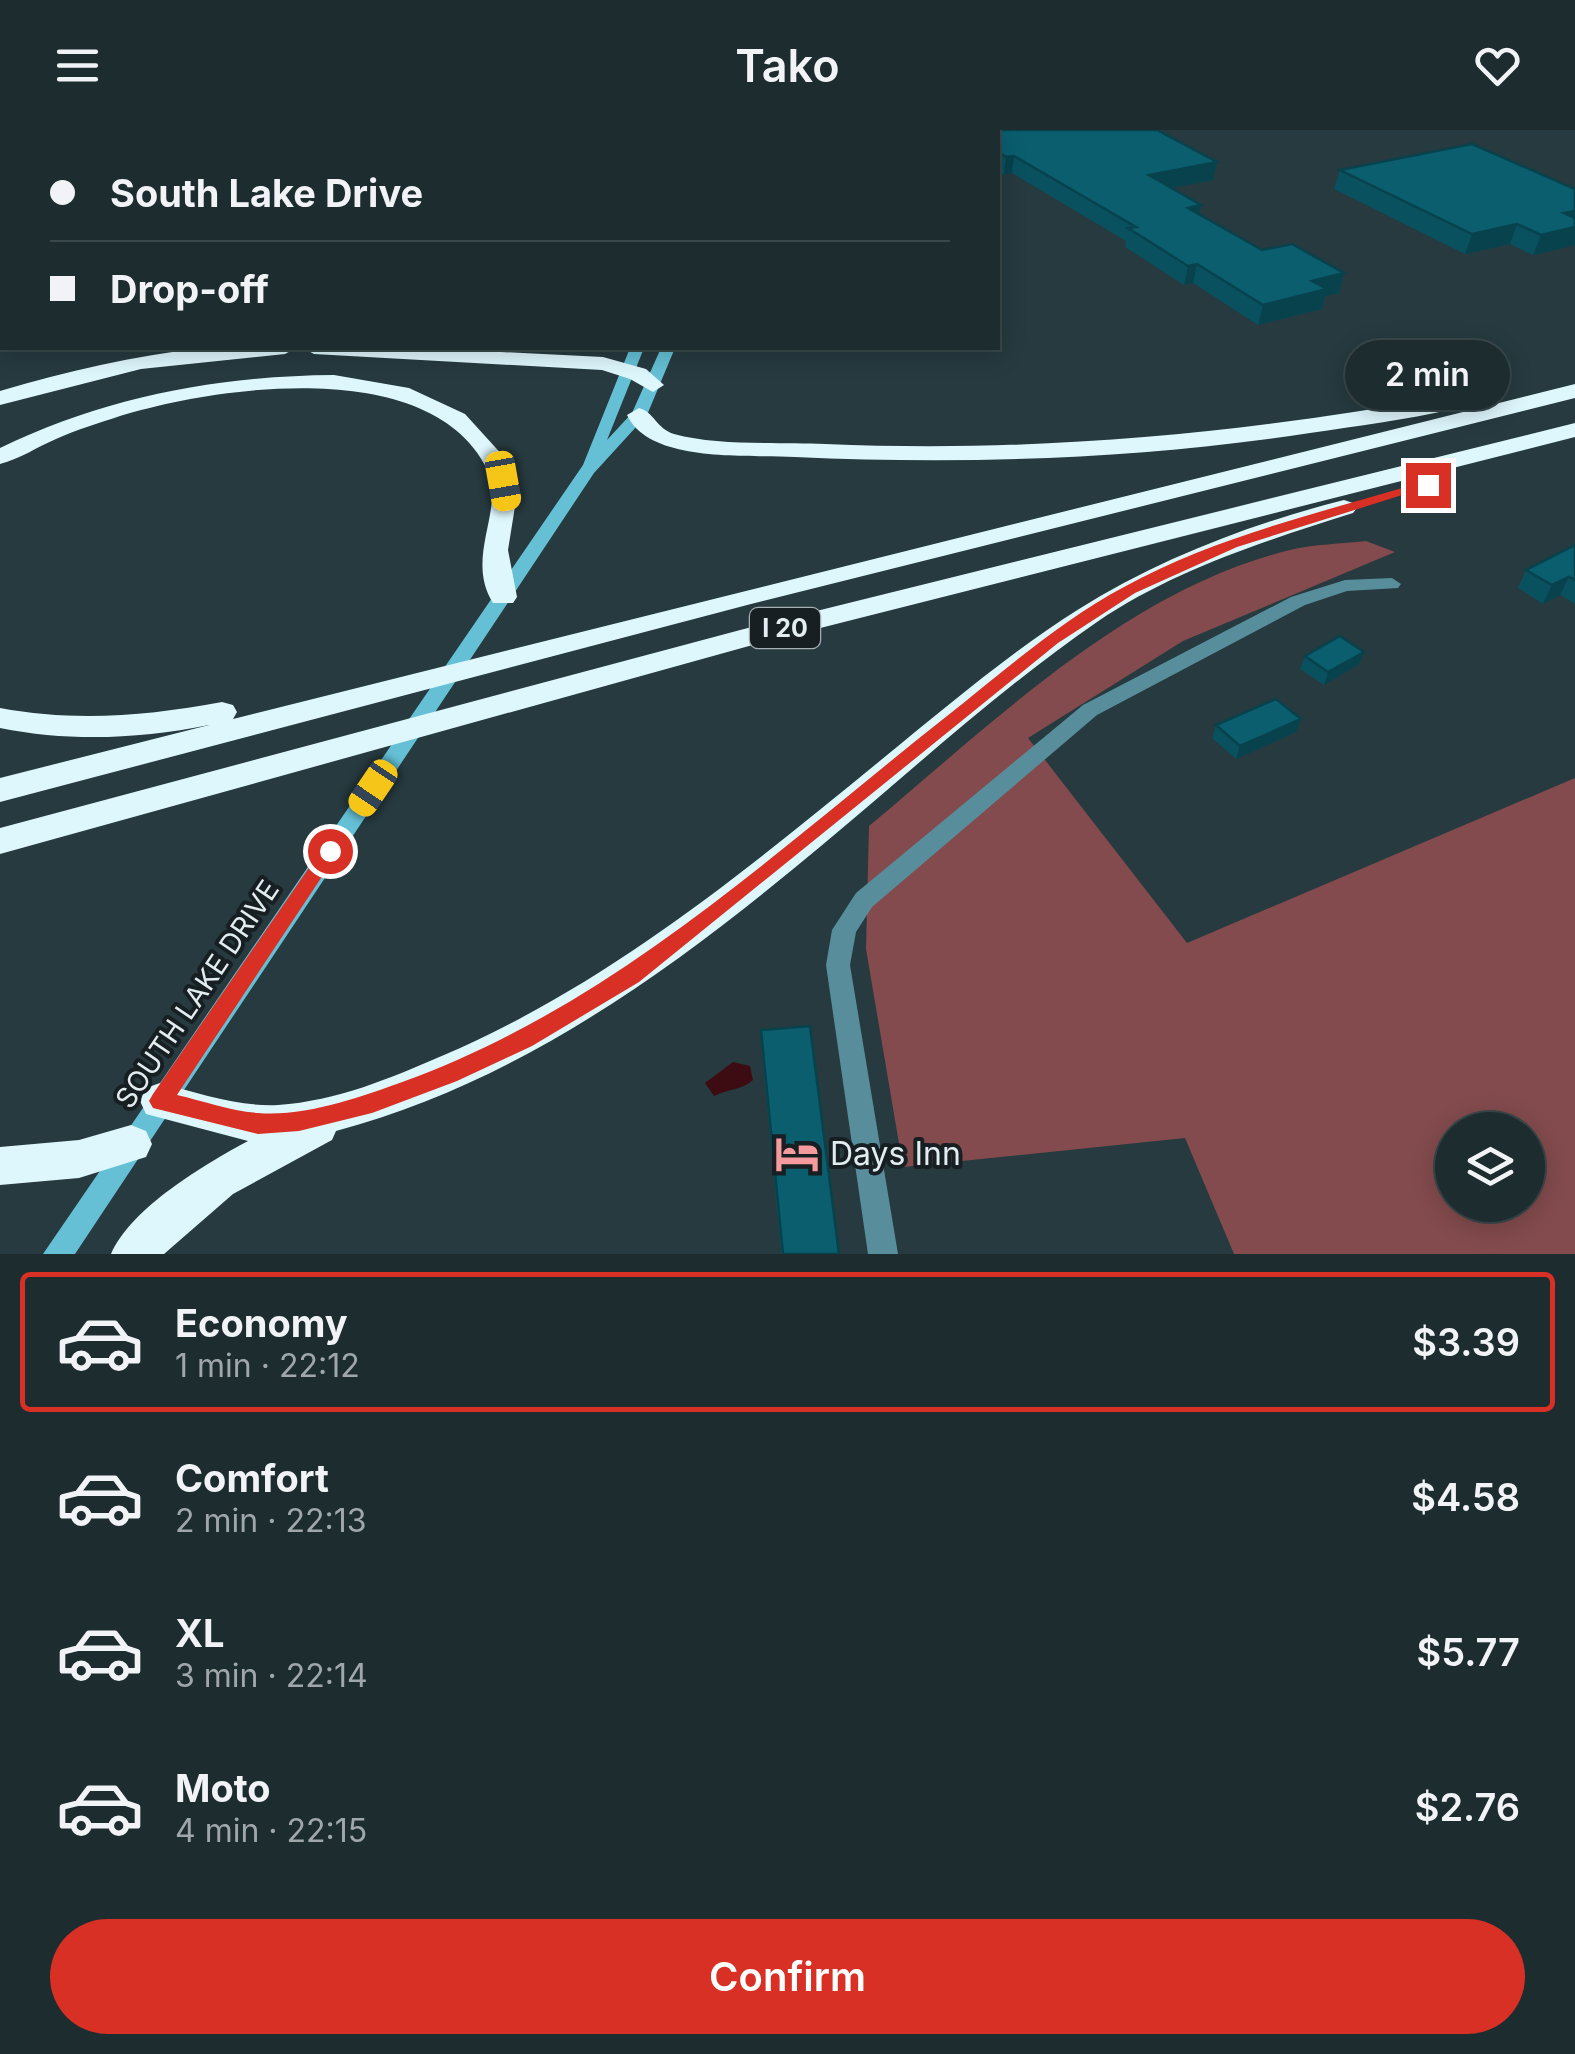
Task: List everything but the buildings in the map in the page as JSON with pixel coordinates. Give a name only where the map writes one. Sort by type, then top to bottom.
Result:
[{"type":"highway","points":[[0,398],[68,378],[145,362],[265,350]]},
{"type":"highway","points":[[357,350],[603,364],[628,370],[653,386]]},
{"type":"highway","points":[[530,358],[599,350]]},
{"type":"highway","points":[[638,415],[645,429],[658,438],[690,444],[877,452],[1050,452],[1127,448],[1312,428],[1575,380]]},
{"type":"highway","points":[[0,457],[104,411],[206,386],[301,381],[394,393],[455,420],[484,444],[498,466],[506,501],[495,546],[502,596]]},
{"type":"highway","name":"I 20","points":[[0,790],[1575,390]]},
{"type":"highway","name":"I 20","points":[[0,841],[744,638],[1575,430]]},
{"type":"highway","points":[[133,1254],[180,1206],[248,1160],[548,1028],[632,976],[1053,640],[1129,590],[1279,528],[1575,442]]},
{"type":"highway","points":[[0,718],[63,727],[176,722],[563,644]]},
{"type":"highway","points":[[160,1101],[258,1124],[299,1121],[372,1103]]},
{"type":"highway","points":[[0,1166],[79,1160],[131,1144]]},
{"type":"main road","name":"SOUTH LAKE DRIVE","points":[[588,470],[608,412],[636,350]]},
{"type":"main road","name":"SOUTH LAKE DRIVE","points":[[58,1254],[588,470],[638,415],[667,350]]},
{"type":"street","points":[[883,1254],[838,965],[840,938],[856,910],[890,876],[1090,710],[1298,602],[1345,586],[1392,584]]},
{"type":"shaded area","points":[[1366,541],[1395,552],[1183,641],[1028,738],[1187,943],[1575,778],[1575,1254],[1234,1254],[1185,1138],[903,1167],[866,949],[869,826],[1014,704],[1118,627],[1173,595],[1230,569],[1318,545]]},
{"type":"shaded area","points":[[733,1062],[750,1066],[753,1080],[714,1096],[705,1083]]},
{"type":"place","name":"Days Inn","points":[[797,1154]]},
{"type":"route","points":[[330,851],[160,1101],[258,1124],[299,1121],[372,1103],[450,1074],[524,1040],[632,976],[1053,640],[1129,590],[1232,544],[1428,485]]}]
